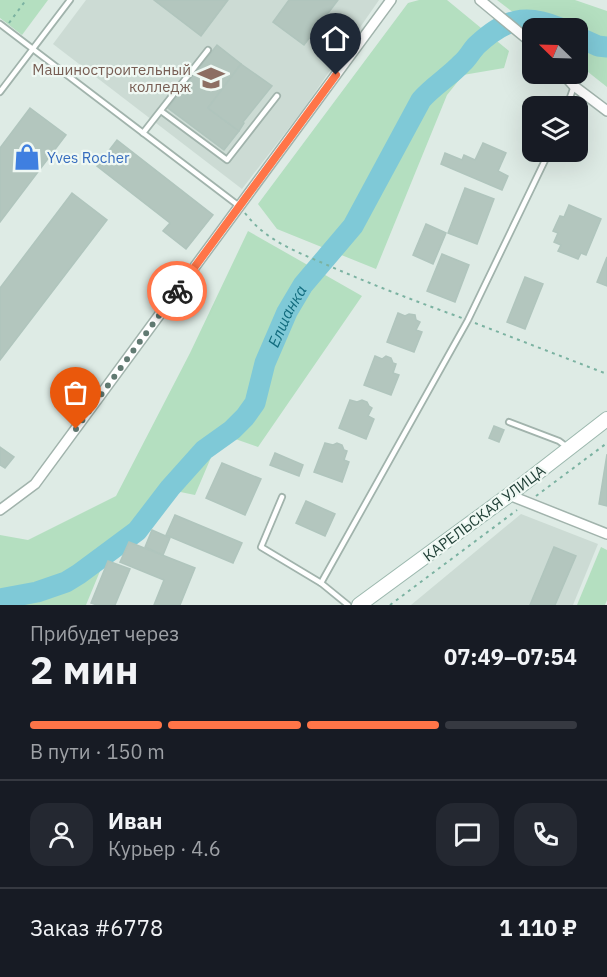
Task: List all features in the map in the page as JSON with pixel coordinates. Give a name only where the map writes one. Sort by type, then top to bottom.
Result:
[{"type":"street","points":[[0,510],[35,484],[391,0]]},
{"type":"street","points":[[482,2],[522,34]]},
{"type":"street","points":[[574,86],[607,111]]},
{"type":"street","name":"КАРЕЛЬСКАЯ УЛИЦА","points":[[359,605],[509,495],[607,419]]},
{"type":"street","points":[[509,495],[607,534]]},
{"type":"lane","points":[[0,92],[70,0]]},
{"type":"lane","points":[[0,24],[239,206]]},
{"type":"lane","points":[[143,134],[208,50]]},
{"type":"lane","points":[[570,96],[574,86]]},
{"type":"lane","points":[[160,111],[228,160],[277,96]]},
{"type":"lane","points":[[321,583],[468,320],[544,162]]},
{"type":"lane","points":[[509,422],[559,441],[569,449]]},
{"type":"lane","points":[[282,497],[261,547],[321,583],[348,605]]},
{"type":"path","points":[[5,28],[26,0]]},
{"type":"path","points":[[239,206],[253,225],[275,242],[368,284],[607,374]]},
{"type":"path","points":[[390,605],[607,442]]},
{"type":"shaded area","name":"Машиностроительный колледж","points":[[86,0],[379,0],[302,111],[242,189],[53,44]]},
{"type":"shaded area","points":[[521,514],[598,544],[573,605],[411,605]]},
{"type":"green space","points":[[0,0],[48,0],[22,35],[0,18]]},
{"type":"green space","points":[[419,0],[447,0],[509,51],[504,68],[463,75],[447,95],[376,269],[277,229],[258,204],[408,3]]},
{"type":"green space","points":[[497,0],[575,0],[607,11],[607,87],[588,72],[588,18],[522,19]]},
{"type":"green space","points":[[248,231],[362,296],[258,447],[221,434],[195,495],[161,488],[105,559],[86,605],[0,605],[0,535],[28,540],[116,496],[190,353]]},
{"type":"green space","points":[[601,547],[607,550],[607,600],[605,605],[577,605]]},
{"type":"building","points":[[154,0],[228,0],[201,36]]},
{"type":"building","points":[[289,0],[338,0],[304,45],[273,22]]},
{"type":"building","points":[[217,45],[241,64],[208,108],[239,131],[224,150],[168,108]]},
{"type":"building","points":[[241,64],[272,86],[243,122],[239,131],[208,108]]},
{"type":"building","points":[[30,108],[66,135],[0,222],[0,148]]},
{"type":"building","points":[[117,140],[213,215],[186,249],[163,231],[170,223],[97,166]]},
{"type":"building","points":[[483,143],[506,153],[498,171],[508,176],[502,190],[441,164],[445,153],[462,160],[464,155],[475,160]]},
{"type":"building","points":[[465,188],[494,199],[477,244],[448,233]]},
{"type":"building","points":[[72,193],[107,220],[0,360],[0,288]]},
{"type":"building","points":[[569,205],[601,219],[586,255],[581,253],[578,259],[558,251],[561,245],[554,242],[558,233],[553,231],[560,216],[564,217]]},
{"type":"building","points":[[426,224],[446,233],[433,264],[413,255]]},
{"type":"building","points":[[442,254],[469,265],[455,302],[427,291]]},
{"type":"building","points":[[607,257],[607,286],[597,282]]},
{"type":"building","points":[[525,277],[543,284],[525,329],[507,322]]},
{"type":"building","points":[[398,313],[405,316],[415,315],[416,320],[420,322],[416,330],[422,332],[414,352],[387,342]]},
{"type":"building","points":[[375,356],[382,359],[386,356],[396,364],[393,373],[399,375],[391,395],[364,385]]},
{"type":"building","points":[[350,400],[357,402],[362,400],[372,408],[368,416],[374,419],[366,439],[339,428]]},
{"type":"building","points":[[494,426],[504,430],[499,442],[489,438]]},
{"type":"building","points":[[325,443],[333,445],[337,443],[347,451],[344,460],[349,462],[342,482],[314,472]]},
{"type":"building","points":[[0,447],[14,457],[5,468],[0,465]]},
{"type":"building","points":[[275,453],[303,465],[299,476],[270,465]]},
{"type":"building","points":[[607,454],[607,506],[599,504]]},
{"type":"building","points":[[222,463],[261,479],[245,515],[206,498]]},
{"type":"building","points":[[306,501],[335,514],[325,536],[296,523]]},
{"type":"building","points":[[175,515],[242,543],[233,563],[166,535]]},
{"type":"building","points":[[152,530],[170,538],[163,555],[145,547]]},
{"type":"building","points":[[129,542],[195,568],[180,605],[154,605],[164,580],[120,562]]},
{"type":"building","points":[[554,547],[576,556],[555,605],[530,605]]},
{"type":"building","points":[[108,561],[130,569],[115,605],[97,605],[91,603]]},
{"type":"waterway","name":"Елшанка","points":[[0,599],[37,592],[66,582],[137,531],[170,488],[204,450],[232,430],[245,417],[255,403],[265,363],[287,312],[303,285],[353,226],[421,100],[457,68],[487,36],[506,24],[522,20]]},
{"type":"waterway","name":"Елшанка","points":[[588,42],[607,47]]},
{"type":"way so far","points":[[76,429],[177,291]]},
{"type":"place","name":"Машиностроительный колледж","points":[[211,78]]},
{"type":"place","name":"Yves Rocher","points":[[27,157]]},
{"type":"route","points":[[177,291],[336,75]]}]
